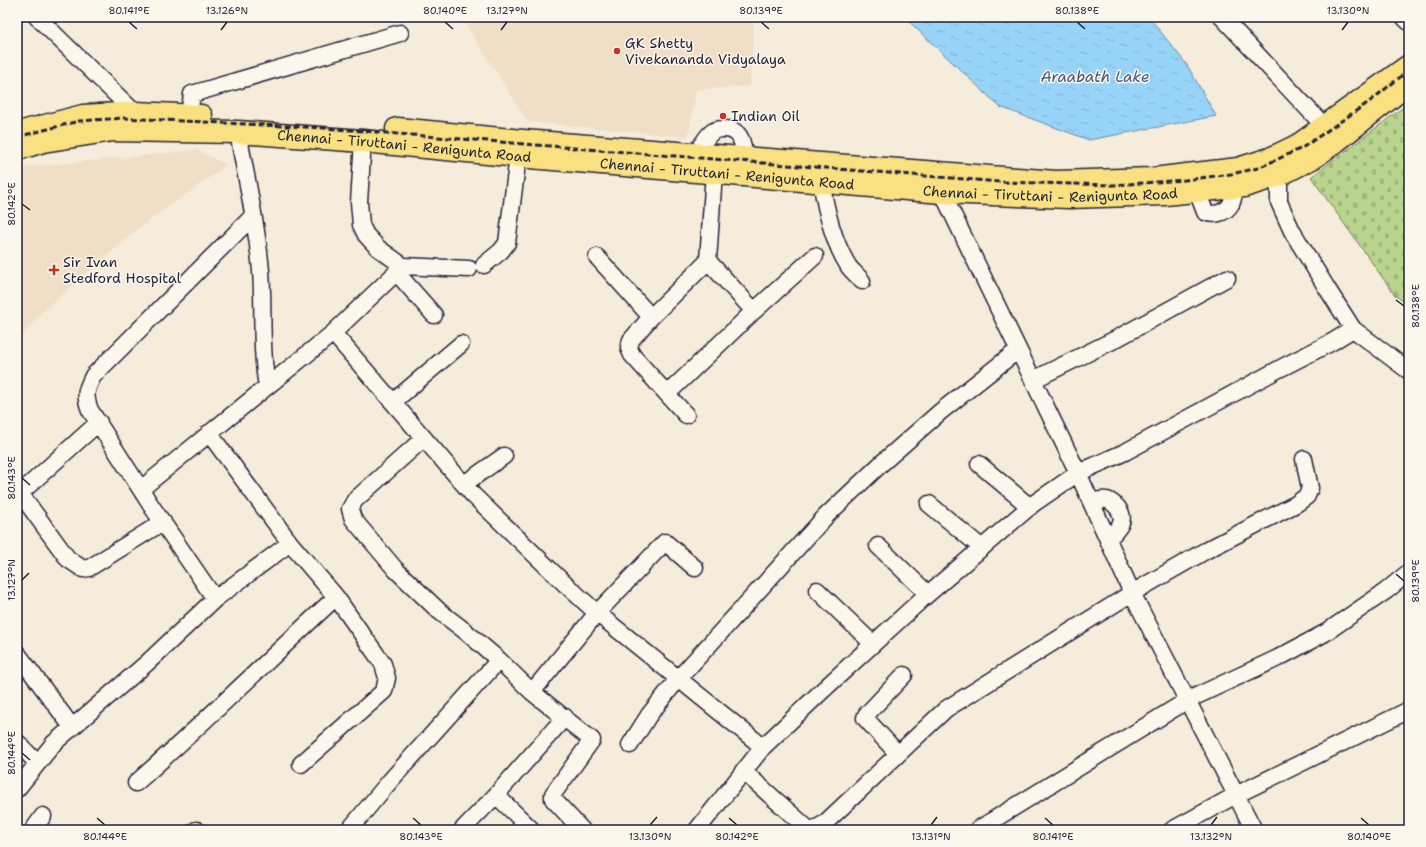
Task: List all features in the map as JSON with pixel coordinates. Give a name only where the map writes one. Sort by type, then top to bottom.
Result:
[{"type":"highway","name":"Chennai - Tiruttani - Renigunta Road","points":[[17,149],[43,141],[105,131],[135,122],[189,116],[370,127],[523,141],[745,158],[1069,197],[1165,194],[1244,186],[1279,164],[1299,145],[1409,66]]},
{"type":"highway","name":"Chennai - Tiruttani - Renigunta Road","points":[[17,134],[83,116],[238,132],[363,141],[518,156],[821,181],[1056,182],[1152,179],[1238,169],[1270,159],[1279,164],[1314,157],[1409,83]]},
{"type":"street","points":[[37,17],[135,122]]},
{"type":"street","points":[[1222,17],[1324,127]]},
{"type":"street","points":[[1404,17],[1409,22]]},
{"type":"street","points":[[189,116],[192,94],[400,33]]},
{"type":"street","points":[[238,132],[261,271],[264,368],[267,386]]},
{"type":"street","points":[[363,141],[359,202],[361,225],[371,242],[399,269],[434,315]]},
{"type":"street","points":[[141,489],[333,333],[399,269],[477,267],[502,251],[507,243],[518,156]]},
{"type":"street","points":[[1279,164],[1279,202],[1292,232],[1328,290],[1353,329],[1409,371]]},
{"type":"street","points":[[686,415],[632,355],[629,348],[631,340],[651,317],[708,261],[714,172]]},
{"type":"street","points":[[821,181],[824,198],[835,235],[849,267],[862,281]]},
{"type":"street","points":[[943,182],[1018,350],[1078,473],[1132,593],[1254,830]]},
{"type":"street","points":[[215,599],[162,522],[90,410],[86,400],[87,388],[94,376],[253,216]]},
{"type":"street","points":[[667,394],[754,311],[815,256]]},
{"type":"street","points":[[597,257],[651,317]]},
{"type":"street","points":[[708,261],[754,311]]},
{"type":"street","points":[[1033,380],[1114,340],[1227,278]]},
{"type":"street","points":[[698,830],[763,746],[928,594],[1030,507],[1078,473],[1125,452],[1332,342],[1353,329]]},
{"type":"street","points":[[333,333],[473,495],[597,613],[763,746]]},
{"type":"street","points":[[393,402],[460,344]]},
{"type":"street","points":[[630,745],[649,715],[678,679],[826,516],[882,462],[928,422],[1018,350]]},
{"type":"street","points":[[99,422],[19,494],[68,559],[83,569],[89,568],[162,522]]},
{"type":"street","points":[[209,433],[290,543],[336,597],[383,664],[387,678],[384,691],[301,764]]},
{"type":"street","points":[[424,438],[355,500],[350,509],[353,519],[396,570],[439,611],[499,660],[532,692],[592,740],[553,794],[553,799],[582,830]]},
{"type":"street","points":[[464,484],[504,456]]},
{"type":"street","points":[[743,771],[802,825],[811,830],[817,828],[825,823],[946,709],[1132,593],[1205,551],[1296,504],[1307,496],[1310,488],[1304,459]]},
{"type":"street","points":[[979,464],[1030,507]]},
{"type":"street","points":[[1091,501],[1110,501],[1119,509],[1122,515],[1122,520],[1118,528],[1108,539]]},
{"type":"street","points":[[929,504],[982,548]]},
{"type":"street","points":[[532,692],[597,613],[665,542],[695,568]]},
{"type":"street","points":[[17,789],[54,743],[147,663],[215,599],[290,543]]},
{"type":"street","points":[[878,546],[928,594]]},
{"type":"street","points":[[977,830],[1188,700],[1278,658],[1325,633],[1386,591],[1409,572]]},
{"type":"street","points":[[817,590],[873,644]]},
{"type":"street","points":[[136,783],[336,597]]},
{"type":"street","points":[[17,653],[72,727]]},
{"type":"street","points":[[349,830],[390,780],[499,660]]},
{"type":"street","points":[[898,754],[865,718],[866,715],[904,675]]},
{"type":"street","points":[[1172,830],[1236,795],[1405,712]]},
{"type":"street","points":[[462,830],[564,717]]},
{"type":"street","points":[[17,742],[37,763]]},
{"type":"street","points":[[496,794],[532,830]]},
{"type":"street","points":[[33,830],[43,816]]},
{"type":"shaded area","name":"GK Shetty Vivekananda Vidyalaya","points":[[461,17],[754,17],[750,86],[696,90],[688,137],[528,122]]},
{"type":"shaded area","name":"Sir Ivan Stedford Hospital","points":[[197,150],[227,165],[139,228],[42,312],[17,342],[17,168]]},
{"type":"green space","points":[[1409,103],[1409,306],[1395,295],[1311,177]]},
{"type":"water","name":"Araabath Lake","points":[[904,17],[1149,17],[1187,65],[1216,116],[1089,140],[1000,107]]},
{"type":"railway","points":[[17,137],[79,121],[124,118],[324,128],[1001,182],[1113,185],[1185,180],[1231,174],[1258,168],[1302,148],[1369,102],[1409,70]]},
{"type":"place","name":"GK Shetty Vivekananda Vidyalaya","points":[[617,51]]},
{"type":"place","name":"Indian Oil","points":[[723,116]]},
{"type":"place","name":"Sir Ivan Stedford Hospital","points":[[54,270]]}]
